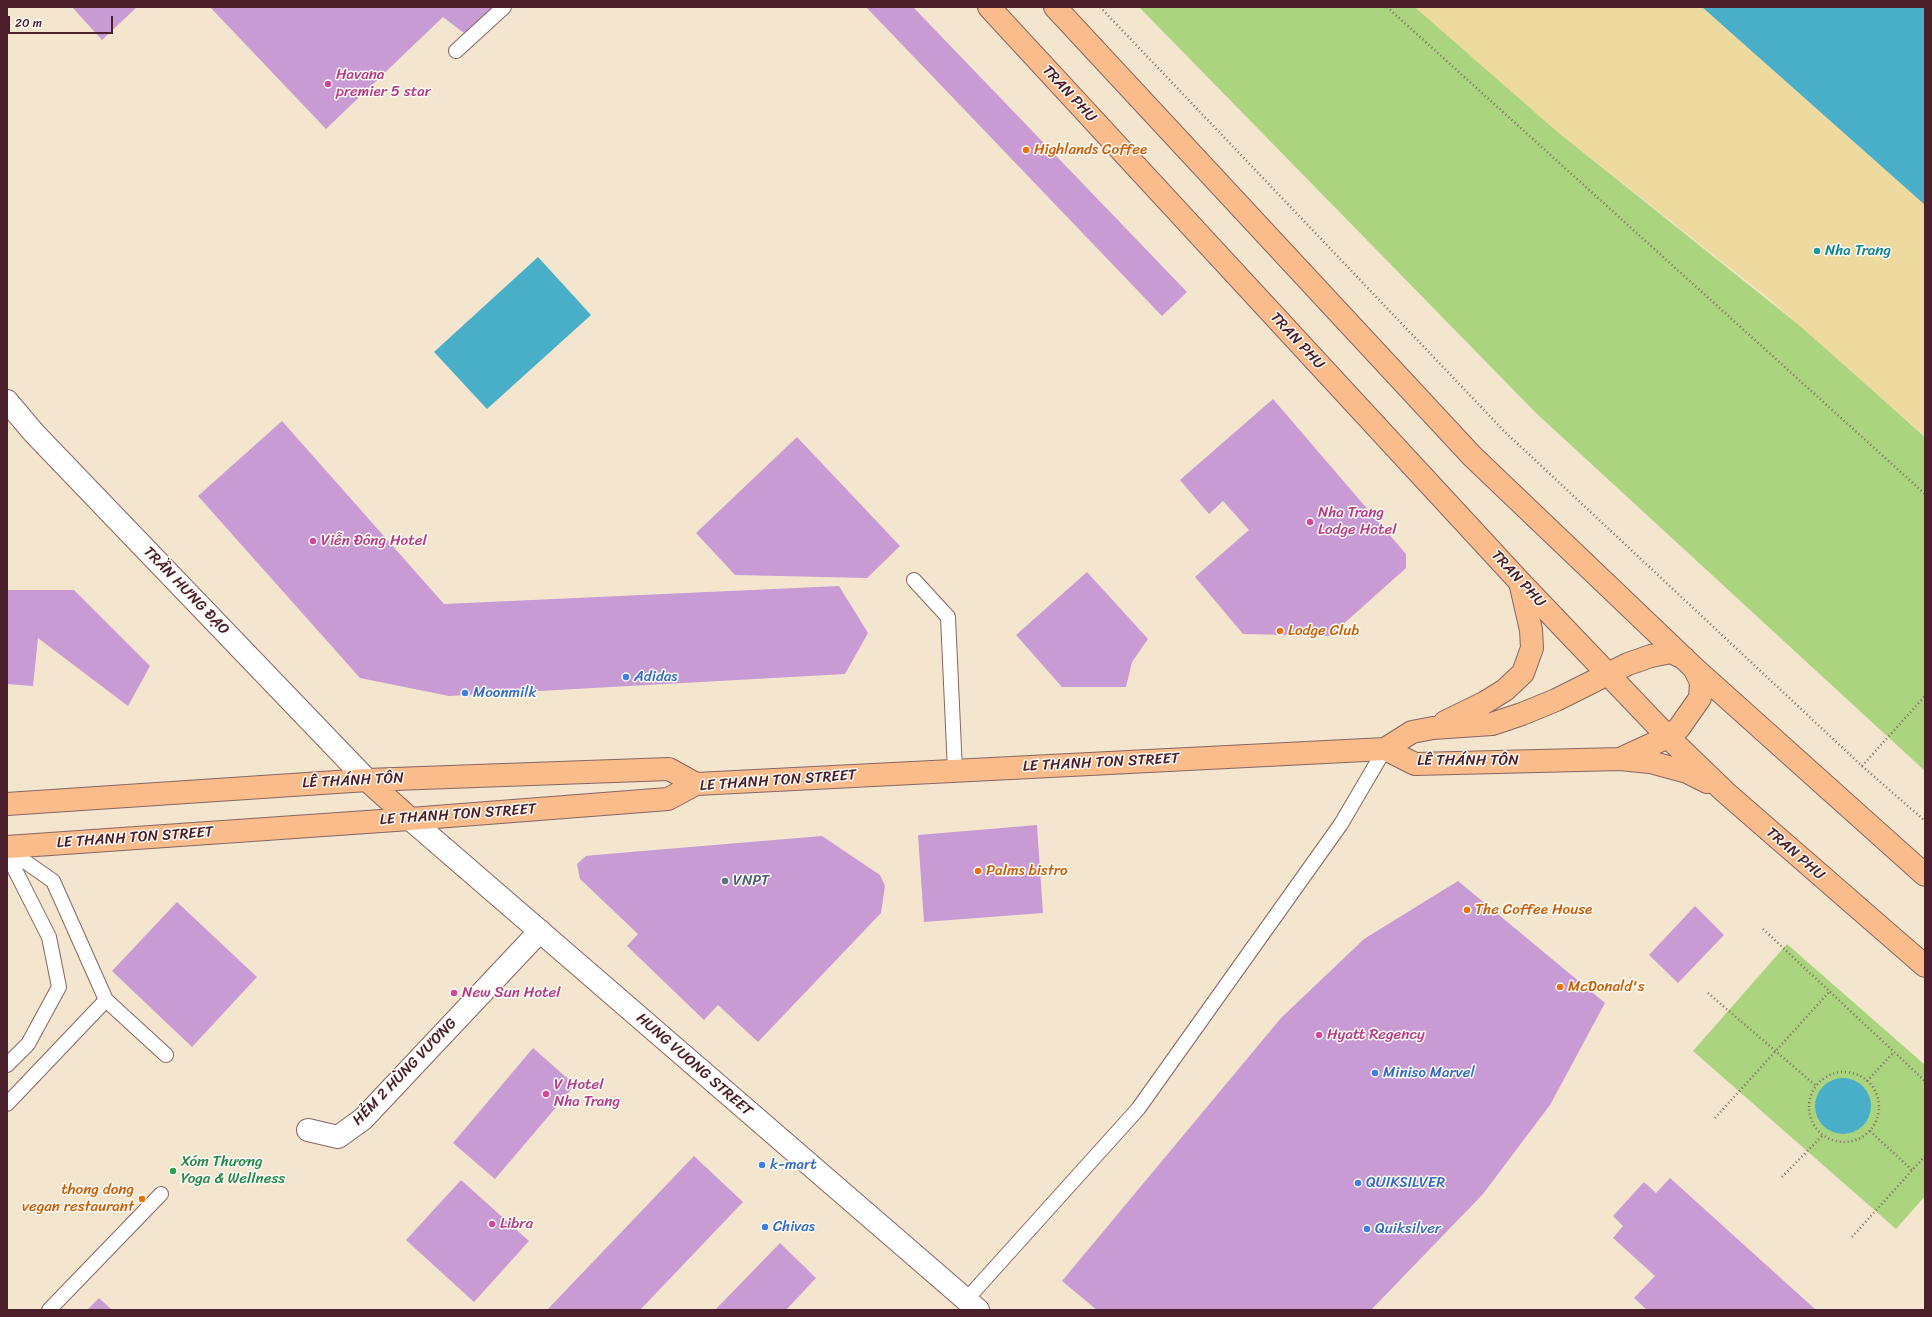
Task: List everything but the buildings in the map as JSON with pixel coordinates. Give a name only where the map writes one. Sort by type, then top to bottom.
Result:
[{"type":"main road","name":"TRAN PHU","points":[[989,7],[1520,582],[1668,737],[1725,792],[1925,966]]},
{"type":"main road","points":[[1055,7],[1472,456],[1689,663],[1925,875]]},
{"type":"main road","points":[[1433,728],[1484,703],[1505,690],[1523,673],[1532,648],[1532,642],[1531,630],[1520,582]]},
{"type":"main road","points":[[1608,674],[1628,664],[1671,652],[1689,663],[1701,682],[1700,698],[1679,728],[1668,737]]},
{"type":"main road","name":"LÊ THÁNH TÔN","points":[[1385,749],[1412,732],[1433,728],[1492,724],[1550,703],[1608,674]]},
{"type":"main road","name":"LÊ THÁNH TÔN","points":[[1385,749],[1415,764],[1620,759],[1668,737]]},
{"type":"main road","name":"LE THANH TON STREET","points":[[7,848],[668,799],[696,784],[1385,749]]},
{"type":"main road","points":[[1620,759],[1650,762],[1687,772],[1725,792]]},
{"type":"main road","name":"LÊ THÁNH TÔN","points":[[7,804],[367,780],[669,769],[696,784]]},
{"type":"main road","points":[[367,780],[410,819]]},
{"type":"street","name":"TRẦN HƯNG ĐẠO","points":[[7,401],[34,433],[367,780]]},
{"type":"street","name":"HUNG VUONG STREET","points":[[410,819],[972,1305]]},
{"type":"street","name":"HẺM 2 HÙNG VƯƠNG","points":[[308,1130],[338,1137],[363,1119],[540,931]]},
{"type":"lane","points":[[456,51],[504,7]]},
{"type":"lane","points":[[914,580],[948,617],[955,771]]},
{"type":"lane","points":[[972,1305],[1138,1109],[1341,824],[1385,749]]},
{"type":"lane","points":[[7,848],[53,881],[106,1000],[166,1055]]},
{"type":"lane","points":[[7,854],[48,937],[59,987],[28,1044],[7,1065]]},
{"type":"lane","points":[[7,1104],[106,1000]]},
{"type":"lane","points":[[49,1310],[161,1194]]},
{"type":"path","points":[[1100,7],[1504,431],[1862,766],[1925,821]]},
{"type":"path","points":[[1387,7],[1925,494]]},
{"type":"path","points":[[1862,766],[1925,696]]},
{"type":"path","points":[[1763,929],[1925,1080]]},
{"type":"path","points":[[1714,1118],[1830,991]]},
{"type":"path","points":[[1708,993],[1815,1086]]},
{"type":"path","points":[[1867,1080],[1894,1052]]},
{"type":"path","points":[[1838,1072],[1850,1072],[1867,1080],[1875,1090],[1879,1104],[1878,1116],[1870,1131],[1860,1139],[1851,1142],[1833,1141],[1822,1136],[1811,1122],[1808,1110],[1810,1096],[1815,1086],[1824,1077],[1838,1072]]},
{"type":"path","points":[[1870,1131],[1912,1170]]},
{"type":"path","points":[[1782,1177],[1822,1136]]},
{"type":"path","points":[[1852,1237],[1925,1156]]},
{"type":"green space","points":[[1139,7],[1415,7],[1559,133],[1804,329],[1925,437],[1925,771],[1536,413]]},
{"type":"green space","points":[[1787,944],[1925,1065],[1925,1196],[1896,1229],[1693,1051]]},
{"type":"sand","name":"Nha Trang","points":[[1415,7],[1702,7],[1925,205],[1925,436],[1767,297],[1559,133]]},
{"type":"water","points":[[1702,7],[1925,7],[1925,205]]},
{"type":"water","points":[[538,257],[591,315],[487,409],[434,352]]},
{"type":"water","points":[[1843,1078],[1858,1083],[1866,1091],[1871,1106],[1866,1121],[1858,1129],[1843,1134],[1828,1129],[1820,1121],[1815,1106],[1820,1091],[1828,1083]]},
{"type":"place","name":"Havana premier 5 star","points":[[328,84]]},
{"type":"place","name":"Highlands Coffee","points":[[1026,150]]},
{"type":"place","name":"Nha Trang","points":[[1817,251]]},
{"type":"place","name":"Nha Trang Lodge Hotel","points":[[1310,522]]},
{"type":"place","name":"Viễn Đông Hotel","points":[[313,541]]},
{"type":"place","name":"Lodge Club","points":[[1280,631]]},
{"type":"place","name":"Adidas","points":[[626,677]]},
{"type":"place","name":"Moonmilk","points":[[465,693]]},
{"type":"place","name":"Palms bistro","points":[[978,871]]},
{"type":"place","name":"VNPT","points":[[725,881]]},
{"type":"place","name":"The Coffee House","points":[[1467,910]]},
{"type":"place","name":"McDonald's","points":[[1560,987]]},
{"type":"place","name":"New Sun Hotel","points":[[454,993]]},
{"type":"place","name":"Hyatt Regency","points":[[1319,1035]]},
{"type":"place","name":"Miniso Marvel","points":[[1375,1073]]},
{"type":"place","name":"V Hotel Nha Trang","points":[[546,1094]]},
{"type":"place","name":"k-mart","points":[[762,1165]]},
{"type":"place","name":"Xóm Thương Yoga & Wellness","points":[[173,1171]]},
{"type":"place","name":"QUIKSILVER","points":[[1358,1183]]},
{"type":"place","name":"thong dong vegan restaurant","points":[[142,1199]]},
{"type":"place","name":"Libra","points":[[492,1224]]},
{"type":"place","name":"Chivas","points":[[765,1227]]},
{"type":"place","name":"Quiksilver","points":[[1367,1229]]}]
